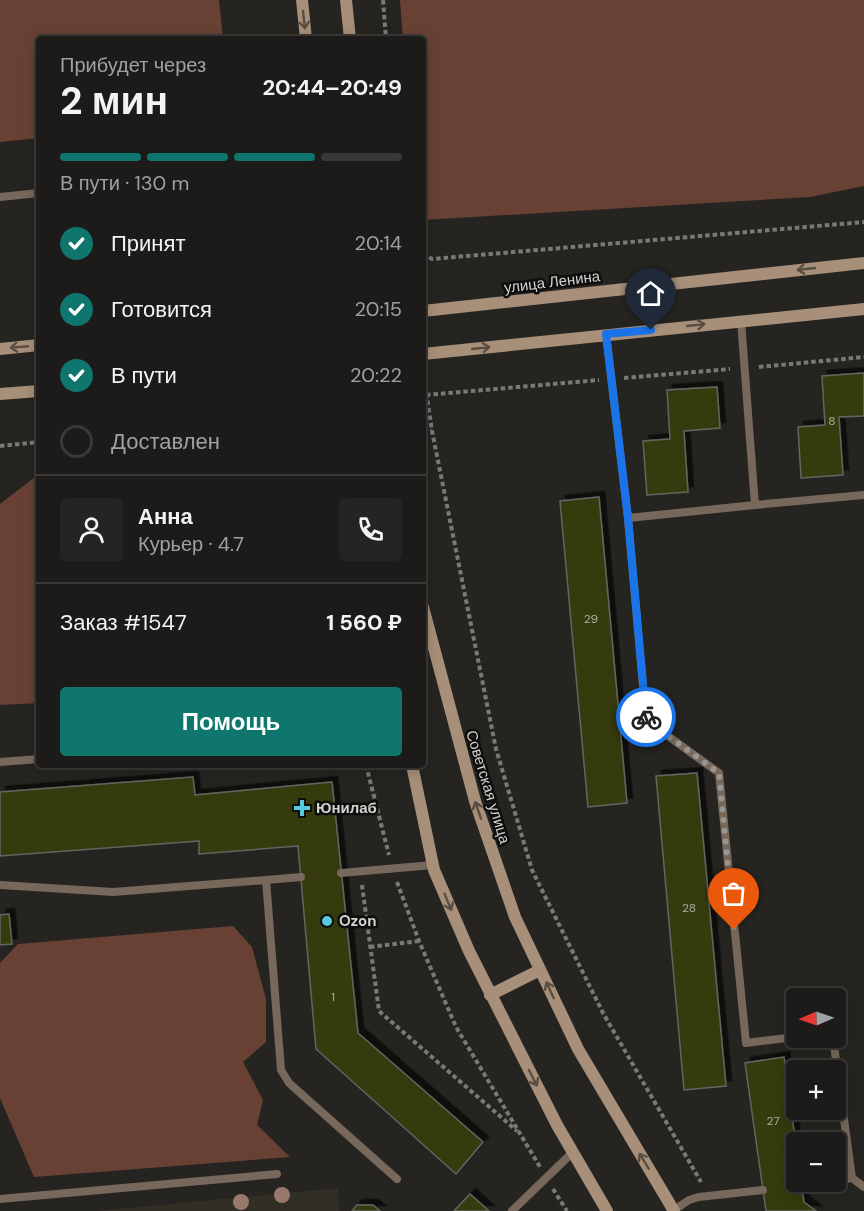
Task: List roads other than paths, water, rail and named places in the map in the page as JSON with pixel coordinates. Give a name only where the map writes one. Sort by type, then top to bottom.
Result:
[{"type":"street","points":[[302,0],[306,36]]},
{"type":"street","points":[[346,0],[350,36]]},
{"type":"street","name":"улица Ленина","points":[[426,311],[864,263]]},
{"type":"street","points":[[426,354],[864,309]]},
{"type":"street","points":[[0,349],[36,345]]},
{"type":"street","points":[[0,394],[36,391]]},
{"type":"street","name":"Советская улица","points":[[426,618],[475,801],[515,917],[578,1049],[674,1211]]},
{"type":"street","points":[[413,768],[434,865],[469,951],[573,1152],[607,1211]]},
{"type":"street","points":[[490,995],[540,970]]},
{"type":"lane","points":[[0,197],[36,193]]},
{"type":"lane","points":[[741,321],[755,506]]},
{"type":"lane","points":[[606,334],[628,518],[646,720],[719,773],[746,1043],[786,1038]]},
{"type":"lane","points":[[628,518],[864,495]]},
{"type":"lane","points":[[0,762],[36,759]]},
{"type":"lane","points":[[341,873],[434,865]]},
{"type":"lane","points":[[0,885],[113,892],[301,877]]},
{"type":"lane","points":[[266,880],[281,1070],[289,1083],[397,1179]]},
{"type":"lane","points":[[834,1048],[852,1178],[864,1187]]},
{"type":"lane","points":[[512,1211],[573,1152]]},
{"type":"lane","points":[[0,1199],[277,1174]]},
{"type":"lane","points":[[846,1179],[852,1178]]},
{"type":"lane","points":[[674,1211],[689,1200],[763,1191]]},
{"type":"place","name":"Юнилаб","points":[[302,808]]},
{"type":"place","name":"Ozon","points":[[327,921]]}]
